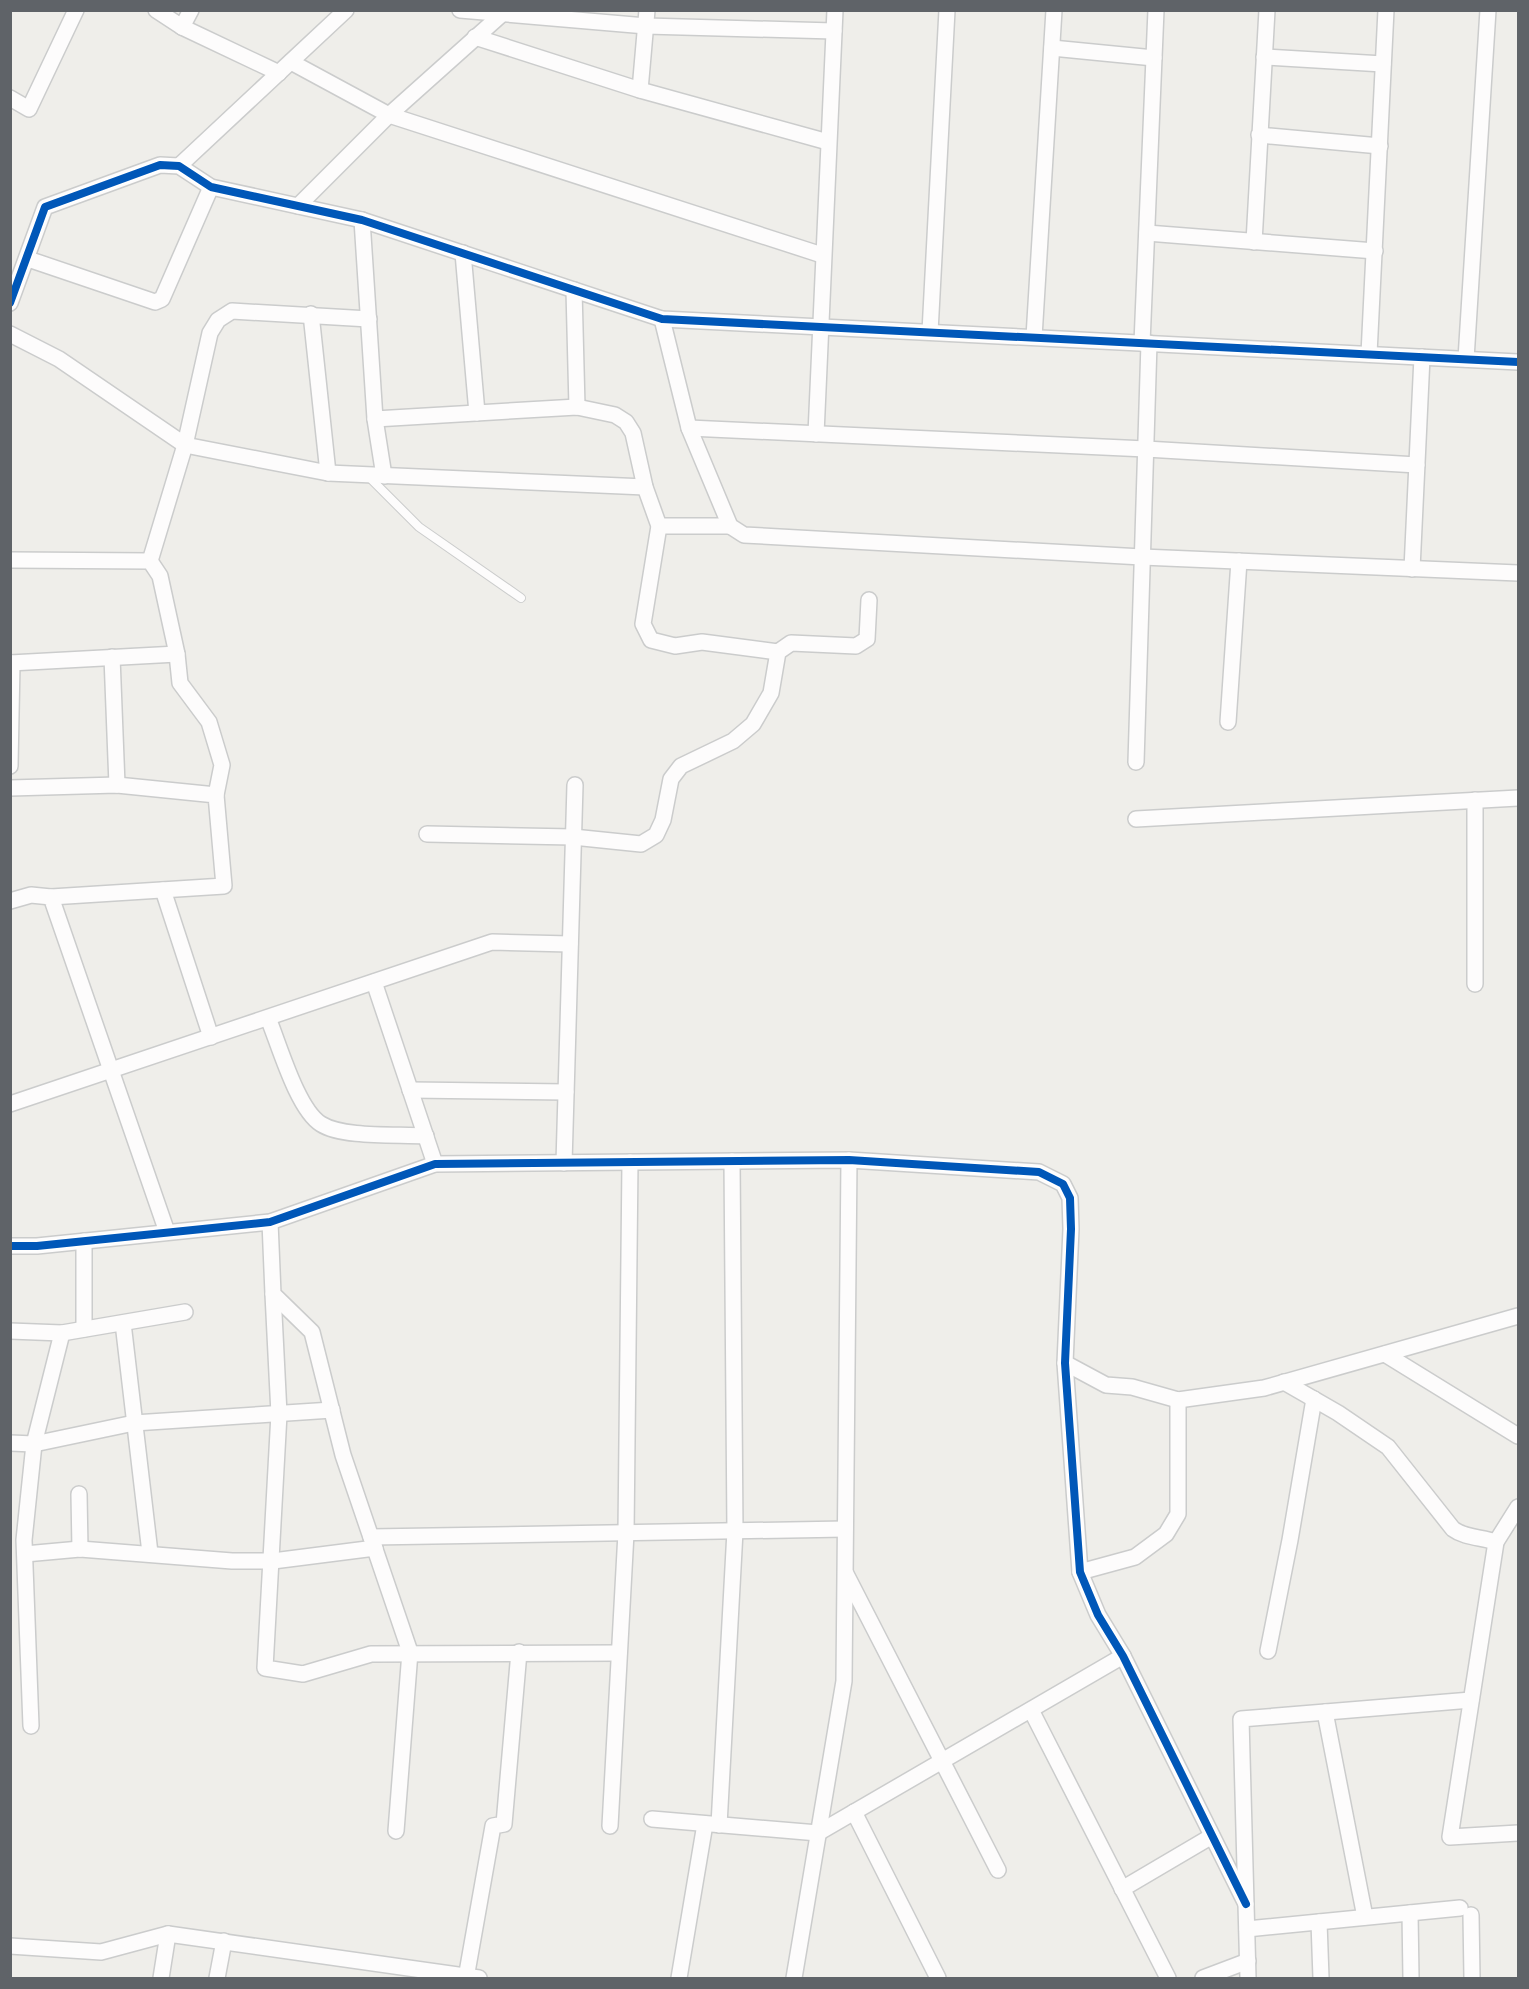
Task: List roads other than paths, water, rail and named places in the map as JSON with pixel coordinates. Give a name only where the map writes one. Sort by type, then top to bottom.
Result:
[{"type":"street","points":[[10,98],[29,109],[76,10]]},
{"type":"street","points":[[156,10],[182,27],[279,73]]},
{"type":"street","points":[[182,27],[191,10]]},
{"type":"street","points":[[179,166],[346,10]]},
{"type":"street","points":[[460,10],[502,14],[646,18],[834,31]]},
{"type":"street","points":[[816,434],[834,10]]},
{"type":"street","points":[[930,332],[947,10]]},
{"type":"street","points":[[1034,338],[1054,10]]},
{"type":"street","points":[[1136,762],[1146,449],[1147,233],[1156,10]]},
{"type":"street","points":[[1254,242],[1267,10]]},
{"type":"street","points":[[1369,354],[1386,10]]},
{"type":"street","points":[[1466,359],[1488,10]]},
{"type":"street","points":[[298,206],[389,115],[502,14]]},
{"type":"street","points":[[640,90],[646,18]]},
{"type":"street","points":[[476,38],[640,90],[828,142]]},
{"type":"street","points":[[1052,48],[1154,58]]},
{"type":"street","points":[[1264,57],[1383,64]]},
{"type":"street","points":[[291,62],[389,115],[822,255]]},
{"type":"street","points":[[1259,135],[1380,146]]},
{"type":"street","points":[[10,303],[28,259],[45,207],[160,165],[179,166],[211,187],[362,220],[662,319],[1518,362]]},
{"type":"street","points":[[28,259],[155,302],[162,299],[211,187]]},
{"type":"street","points":[[362,220],[375,419],[384,476]]},
{"type":"street","points":[[1147,233],[1375,252]]},
{"type":"street","points":[[463,253],[477,413]]},
{"type":"street","points":[[574,290],[577,407]]},
{"type":"street","points":[[150,561],[186,444],[210,333],[218,320],[232,311],[369,319]]},
{"type":"street","points":[[311,314],[328,473]]},
{"type":"street","points":[[662,319],[689,428],[730,526]]},
{"type":"street","points":[[10,334],[59,360],[186,444],[328,473],[645,487]]},
{"type":"street","points":[[1412,569],[1422,357]]},
{"type":"street","points":[[375,419],[577,407],[615,415],[626,422],[633,433],[645,487],[659,526],[643,624],[651,640],[675,646],[702,642],[778,652],[791,643],[856,646],[867,639],[869,600]]},
{"type":"street","points":[[689,428],[1146,449],[1417,465]]},
{"type":"street","points":[[659,526],[730,526],[744,535],[1142,557],[1518,573]]},
{"type":"street","points":[[10,560],[150,561]]},
{"type":"street","points":[[10,901],[31,895],[51,897],[224,886],[216,795],[222,765],[209,722],[180,683],[177,654],[160,576],[150,561]]},
{"type":"street","points":[[1228,722],[1239,561]]},
{"type":"street","points":[[427,834],[573,837],[640,844],[656,835],[663,820],[672,779],[681,766],[733,741],[753,724],[771,693],[778,652]]},
{"type":"street","points":[[10,766],[11,663],[177,654]]},
{"type":"street","points":[[112,657],[117,785]]},
{"type":"street","points":[[10,788],[117,785],[216,795]]},
{"type":"street","points":[[564,1163],[575,785]]},
{"type":"street","points":[[1136,819],[1518,798]]},
{"type":"street","points":[[1475,800],[1475,984]]},
{"type":"street","points":[[163,890],[211,1037]]},
{"type":"street","points":[[51,897],[167,1232]]},
{"type":"street","points":[[12,1100],[111,1070],[492,942],[570,944]]},
{"type":"street","points":[[374,982],[435,1164]]},
{"type":"street","points":[[268,1018],[305,1108],[320,1124],[339,1131],[426,1136]]},
{"type":"street","points":[[410,1090],[566,1092]]},
{"type":"street","points":[[794,1978],[844,1681],[849,1160]]},
{"type":"street","points":[[10,1246],[84,1241],[270,1222],[435,1164],[849,1160],[1039,1172],[1063,1184],[1070,1198],[1071,1229],[1065,1363],[1080,1572],[1098,1615],[1123,1656],[1246,1904]]},
{"type":"street","points":[[679,1978],[712,1824],[735,1531],[732,1161]]},
{"type":"street","points":[[610,1826],[626,1533],[630,1162]]},
{"type":"street","points":[[270,1222],[279,1414],[266,1668],[303,1674],[371,1654],[410,1652],[619,1653]]},
{"type":"street","points":[[84,1241],[84,1329]]},
{"type":"street","points":[[273,1294],[312,1332],[343,1455],[410,1652],[396,1831]]},
{"type":"street","points":[[10,1331],[62,1333],[185,1312]]},
{"type":"street","points":[[1065,1363],[1106,1385],[1132,1387],[1178,1400],[1264,1388],[1518,1316]]},
{"type":"street","points":[[123,1323],[150,1553]]},
{"type":"street","points":[[30,1726],[20,1545],[34,1444],[62,1333]]},
{"type":"street","points":[[1385,1354],[1518,1436]]},
{"type":"street","points":[[1284,1382],[1388,1447],[1453,1530],[1462,1535],[1477,1535],[1496,1542]]},
{"type":"street","points":[[1268,1652],[1314,1399]]},
{"type":"street","points":[[1080,1572],[1135,1557],[1166,1534],[1178,1514],[1178,1400]]},
{"type":"street","points":[[10,1443],[34,1444],[134,1423],[332,1410]]},
{"type":"street","points":[[79,1494],[80,1549]]},
{"type":"street","points":[[1518,1507],[1496,1542],[1450,1837],[1518,1833]]},
{"type":"street","points":[[20,1545],[150,1553],[232,1561],[273,1561],[373,1543],[626,1533],[845,1529]]},
{"type":"street","points":[[844,1571],[998,1870]]},
{"type":"street","points":[[10,1946],[101,1952],[168,1934],[471,1978],[493,1826],[504,1824],[519,1652]]},
{"type":"street","points":[[652,1819],[818,1833],[1123,1656]]},
{"type":"street","points":[[1248,1978],[1241,1719],[1471,1700]]},
{"type":"street","points":[[1031,1710],[1168,1978]]},
{"type":"street","points":[[1325,1712],[1365,1917]]},
{"type":"street","points":[[854,1812],[938,1978]]},
{"type":"street","points":[[1122,1889],[1212,1836]]},
{"type":"street","points":[[1247,1929],[1410,1913],[1465,1912],[1472,1978]]},
{"type":"street","points":[[1410,1913],[1411,1978]]},
{"type":"street","points":[[1319,1922],[1321,1978]]},
{"type":"street","points":[[161,1978],[168,1934]]},
{"type":"street","points":[[217,1978],[224,1941]]},
{"type":"street","points":[[1203,1978],[1248,1961]]},
{"type":"lane","points":[[366,475],[419,527],[521,598]]}]
